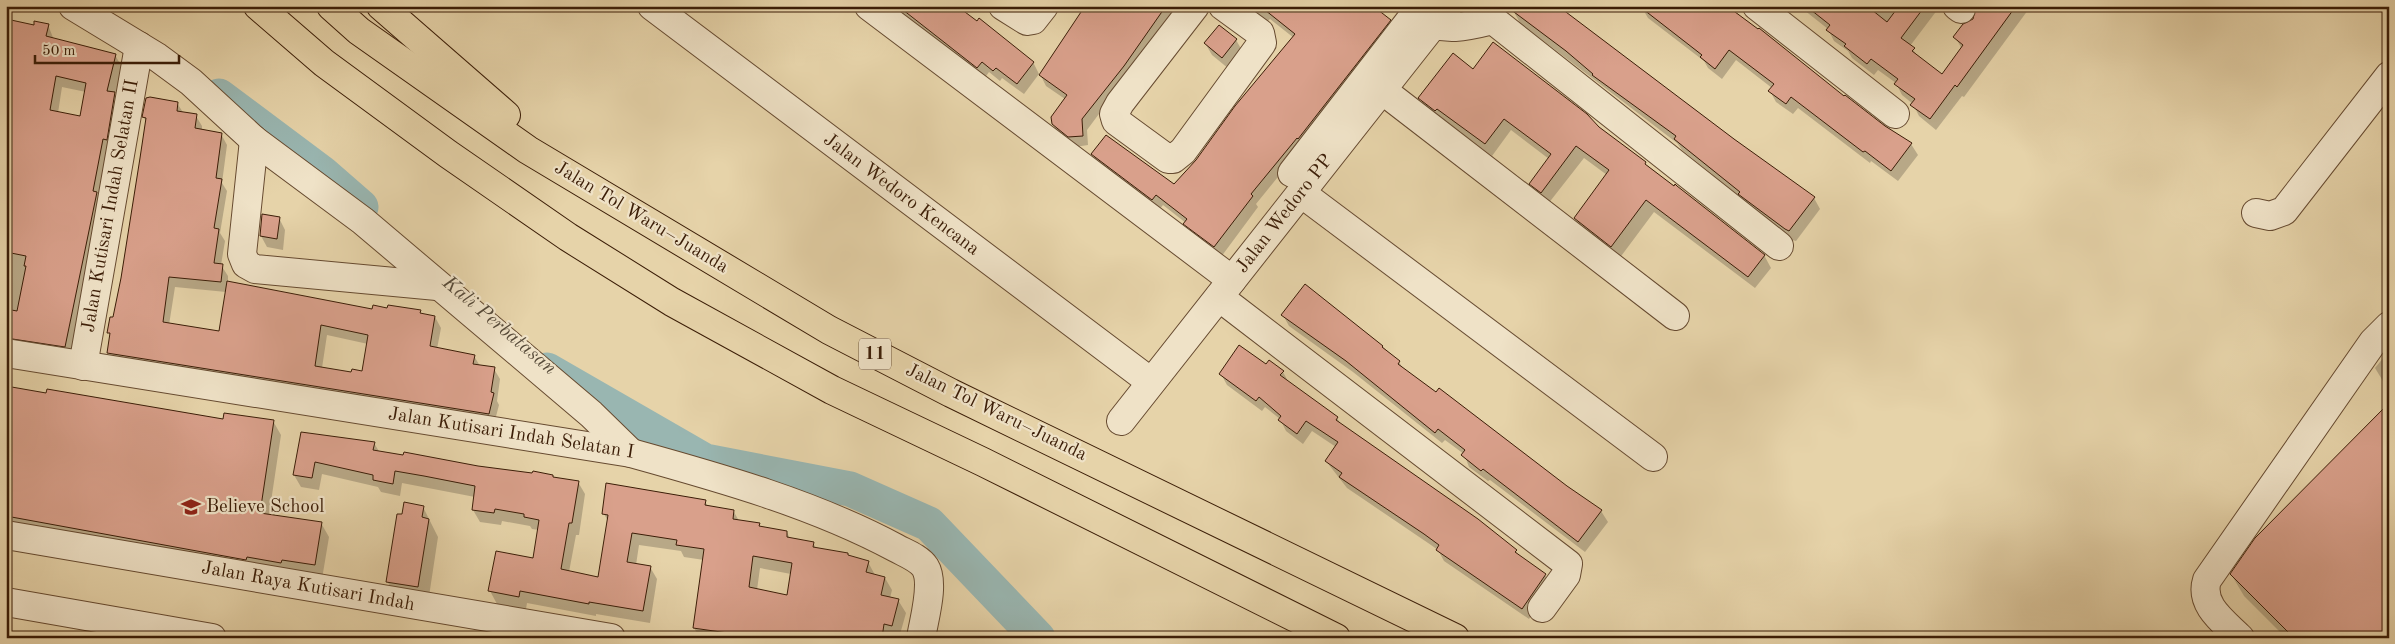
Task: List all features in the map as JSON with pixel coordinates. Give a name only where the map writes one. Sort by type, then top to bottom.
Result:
[{"type":"highway","points":[[245,6],[448,154],[568,237],[672,302],[832,390],[984,462],[1336,638]]},
{"type":"highway","points":[[258,6],[324,64]]},
{"type":"highway","name":"Jalan Tol Waru–Juanda","points":[[331,6],[359,31],[528,150],[829,330],[951,393],[1455,638]]},
{"type":"highway","points":[[381,6],[514,123],[521,133],[528,150]]},
{"type":"street","points":[[73,6],[138,46],[191,82],[254,140],[363,221],[437,286],[558,385],[631,453]]},
{"type":"street","name":"Jalan Wedoro Kencana","points":[[652,6],[1151,382]]},
{"type":"street","points":[[869,6],[1226,289],[1568,564],[1566,574],[1542,608]]},
{"type":"street","points":[[1003,6],[1027,22],[1033,20],[1044,6]]},
{"type":"street","points":[[1195,6],[1120,103],[1114,114],[1116,121],[1168,158],[1173,159],[1183,151],[1262,43],[1260,33],[1223,6]]},
{"type":"street","points":[[1757,6],[1895,114]]},
{"type":"street","points":[[1653,457],[1297,183],[1425,13],[1470,26],[1491,13],[1779,246]]},
{"type":"street","name":"Jalan Wedoro PP","points":[[1121,421],[1226,289],[1297,183],[1382,90],[1425,13]]},
{"type":"street","name":"Jalan Kutisari Indah Selatan II","points":[[83,366],[138,46]]},
{"type":"street","points":[[2256,213],[2270,216],[2284,211],[2389,76]]},
{"type":"street","points":[[1382,90],[1675,316]]},
{"type":"street","points":[[254,140],[242,254],[246,264],[255,269],[437,286]]},
{"type":"street","points":[[2240,638],[2208,604],[2204,588],[2207,580],[2373,342],[2389,326]]},
{"type":"street","name":"Jalan Kutisari Indah Selatan I","points":[[6,353],[631,453],[712,476],[831,518],[879,539],[916,559],[925,567],[929,592],[921,638]]},
{"type":"street","name":"Jalan Raya Kutisari Indah","points":[[6,535],[610,638]]},
{"type":"street","points":[[6,602],[212,638]]},
{"type":"building","points":[[898,6],[957,6],[977,21],[979,18],[1034,62],[1017,84],[996,68],[993,71],[982,62],[977,68]]},
{"type":"building","points":[[1085,6],[1166,6],[1124,66],[1082,119],[1083,136],[1068,137],[1052,124],[1051,117],[1067,95],[1039,75]]},
{"type":"building","points":[[1260,6],[1373,6],[1391,20],[1298,139],[1251,194],[1253,196],[1214,247],[1183,224],[1187,219],[1156,195],[1152,200],[1091,154],[1106,135],[1174,184],[1196,160],[1235,106],[1295,34]]},
{"type":"building","points":[[1506,6],[1558,6],[1734,139],[1815,197],[1789,231],[1785,229],[1738,194],[1740,192],[1674,139],[1676,136],[1592,75],[1566,51]]},
{"type":"building","points":[[1639,6],[1727,6],[1759,28],[1844,96],[1912,143],[1891,171],[1791,97],[1786,104],[1768,91],[1774,84],[1729,50],[1715,69],[1700,57],[1702,55]]},
{"type":"building","points":[[1806,6],[1867,6],[1887,22],[1899,6],[1925,6],[1901,38],[1915,48],[1912,51],[1942,74],[1963,45],[1953,37],[1963,24],[1973,19],[1976,6],[2016,6],[1957,87],[1955,85],[1930,119],[1910,105],[1915,99],[1894,84],[1898,79],[1871,59],[1867,64],[1844,46],[1846,44],[1826,30],[1830,25]]},
{"type":"building","points":[[11,20],[34,25],[34,21],[49,24],[46,36],[116,54],[107,91],[115,92],[107,140],[103,139],[93,191],[97,192],[65,347],[6,338],[6,309],[17,311],[26,266],[24,266],[26,256],[6,252],[6,27],[9,28]],"holes":[[[56,76],[86,83],[80,116],[50,110]]]},
{"type":"building","points":[[1219,25],[1237,39],[1222,58],[1204,43]]},
{"type":"building","points":[[1493,42],[1587,114],[1599,127],[1646,162],[1645,164],[1674,186],[1675,184],[1765,255],[1748,277],[1646,200],[1611,247],[1574,218],[1609,170],[1576,146],[1541,193],[1529,184],[1551,154],[1504,119],[1485,144],[1437,109],[1435,111],[1418,98],[1453,53],[1473,69]]},
{"type":"building","points":[[146,98],[178,102],[177,111],[197,114],[195,128],[222,133],[216,178],[222,179],[214,228],[219,229],[214,263],[223,264],[221,282],[169,277],[163,322],[219,331],[227,281],[372,309],[373,305],[387,308],[388,305],[421,310],[420,313],[435,316],[430,346],[475,355],[473,364],[495,367],[491,392],[494,393],[489,414],[107,353],[110,333],[107,333],[110,317],[113,317],[121,278],[140,158],[146,118],[142,117]],"holes":[[[321,325],[368,335],[362,371],[352,369],[351,372],[315,366]]]},
{"type":"building","points":[[262,214],[280,217],[277,239],[260,236]]},
{"type":"building","points":[[1305,284],[1383,346],[1400,361],[1398,364],[1436,392],[1439,388],[1567,486],[1602,510],[1578,542],[1483,469],[1481,471],[1461,455],[1465,450],[1438,429],[1435,433],[1346,361],[1281,315]]},
{"type":"building","points":[[1239,345],[1266,364],[1269,360],[1284,371],[1280,375],[1338,417],[1336,420],[1478,519],[1517,550],[1515,552],[1546,574],[1522,609],[1436,550],[1439,545],[1424,534],[1339,477],[1342,473],[1325,461],[1338,442],[1306,421],[1297,434],[1278,420],[1281,416],[1259,397],[1256,401],[1219,374]]},
{"type":"building","points":[[6,386],[46,393],[47,389],[223,419],[224,413],[274,420],[260,513],[322,522],[315,565],[282,560],[281,563],[247,557],[246,560],[6,516]]},
{"type":"building","points":[[2389,403],[2389,638],[2294,638],[2230,574],[2255,538]]},
{"type":"building","points":[[301,432],[375,442],[373,450],[403,455],[404,452],[478,466],[532,473],[533,471],[553,475],[553,477],[579,481],[572,523],[569,523],[561,569],[598,577],[608,515],[602,514],[606,483],[706,500],[705,505],[734,510],[733,519],[760,523],[759,526],[787,531],[787,537],[814,542],[813,547],[848,553],[848,555],[869,561],[866,572],[885,577],[881,595],[899,599],[892,626],[884,624],[882,638],[768,638],[742,633],[742,635],[693,628],[704,549],[676,545],[677,540],[632,533],[627,562],[651,566],[643,611],[589,602],[589,604],[520,591],[519,597],[488,591],[496,551],[533,558],[539,520],[524,517],[524,514],[495,509],[494,513],[472,510],[475,486],[424,476],[395,471],[393,484],[373,480],[373,475],[315,462],[312,478],[293,475]],"holes":[[[753,556],[792,563],[787,595],[749,587]]]},
{"type":"building","points":[[404,502],[424,506],[422,517],[429,519],[418,587],[386,582],[397,514],[402,514]]},
{"type":"waterway","name":"Kali Perbatasan","points":[[219,96],[322,173],[361,207]]},
{"type":"waterway","name":"Kali Perbatasan","points":[[547,370],[705,461],[850,489],[929,524],[1038,638]]},
{"type":"place","name":"Believe School","points":[[191,507]]}]
